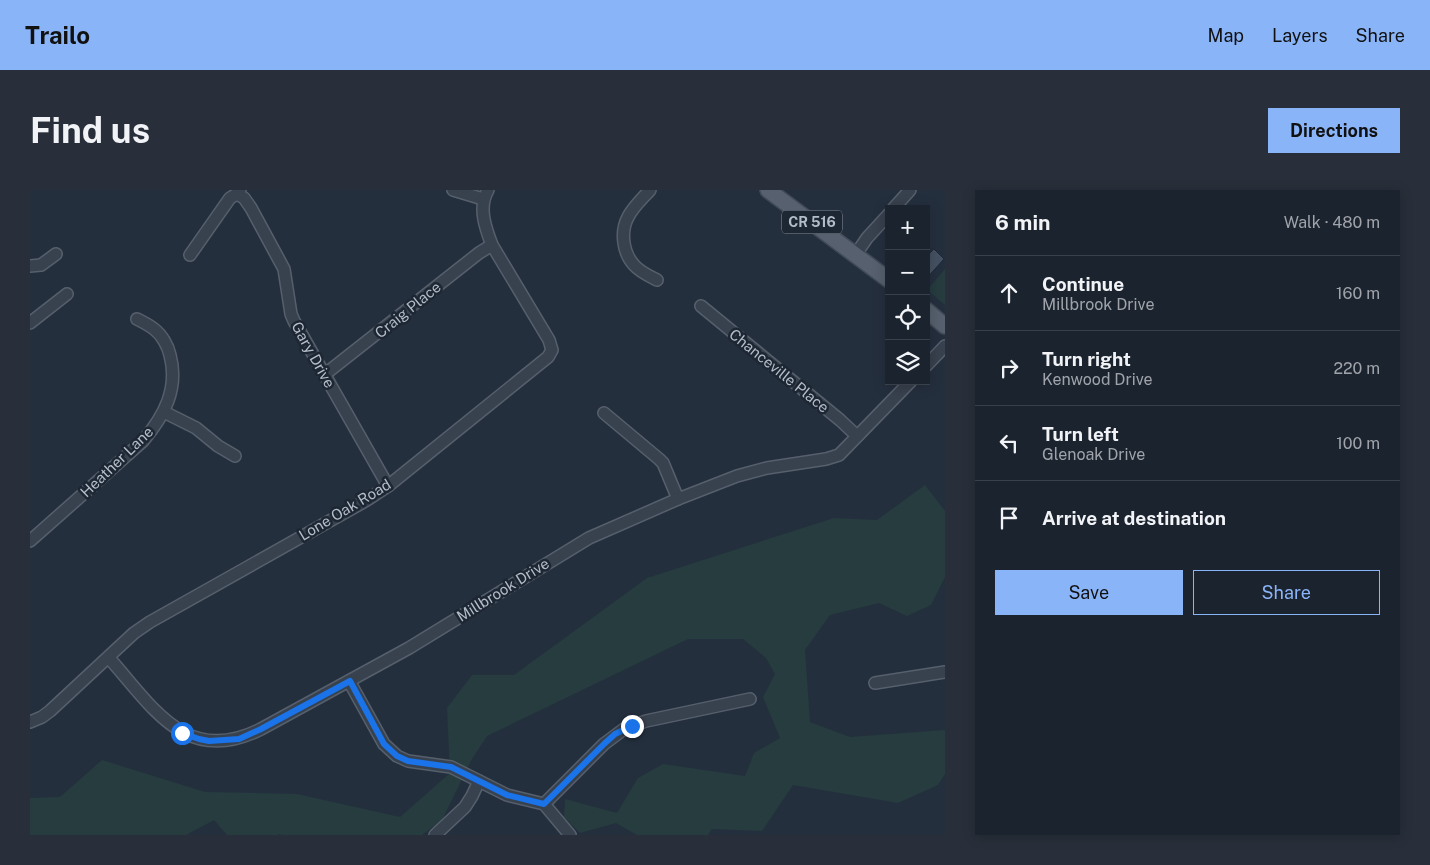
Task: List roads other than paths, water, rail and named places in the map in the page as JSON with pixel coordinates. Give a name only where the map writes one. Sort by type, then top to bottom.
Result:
[{"type":"main road","name":"CR 516","points":[[768,190],[885,277]]},
{"type":"main road","points":[[930,313],[945,326]]},
{"type":"street","points":[[453,190],[485,194]]},
{"type":"street","points":[[650,190],[627,219],[624,226],[624,240],[625,250],[634,265],[657,280]]},
{"type":"street","points":[[897,205],[910,190]]},
{"type":"street","points":[[190,255],[230,198],[238,192]]},
{"type":"street","name":"Gary Drive","points":[[238,192],[251,208],[284,269],[291,314],[388,486]]},
{"type":"street","name":"Lone Oak Road","points":[[30,722],[50,711],[134,633],[150,622],[359,505],[388,486],[546,359],[552,350],[549,340],[492,245],[485,225],[485,194]]},
{"type":"street","points":[[856,254],[867,238],[885,218]]},
{"type":"street","name":"Craig Place","points":[[324,375],[479,253],[492,245]]},
{"type":"street","points":[[30,266],[41,265],[56,254]]},
{"type":"street","points":[[30,323],[67,294]]},
{"type":"street","name":"Chanceville Place","points":[[701,306],[857,436]]},
{"type":"street","name":"Heather Lane","points":[[30,541],[143,441],[164,412],[170,395],[173,377],[169,351],[160,335],[154,329],[137,319]]},
{"type":"street","points":[[930,362],[945,346]]},
{"type":"street","name":"Millbrook Drive","points":[[109,658],[155,710],[175,728],[191,737],[209,741],[230,741],[247,736],[409,648],[579,543],[678,499],[751,472],[833,457],[857,436],[907,385]]},
{"type":"street","points":[[164,412],[196,428],[218,446],[235,456]]},
{"type":"street","points":[[604,413],[663,463],[678,499]]},
{"type":"street","points":[[875,682],[945,672]]},
{"type":"street","points":[[350,681],[380,737],[389,750],[397,756],[408,761],[451,767],[507,795],[544,804],[570,835]]},
{"type":"street","points":[[544,804],[604,744],[624,729],[646,721],[750,698]]},
{"type":"street","points":[[435,835],[466,806],[479,781]]}]
